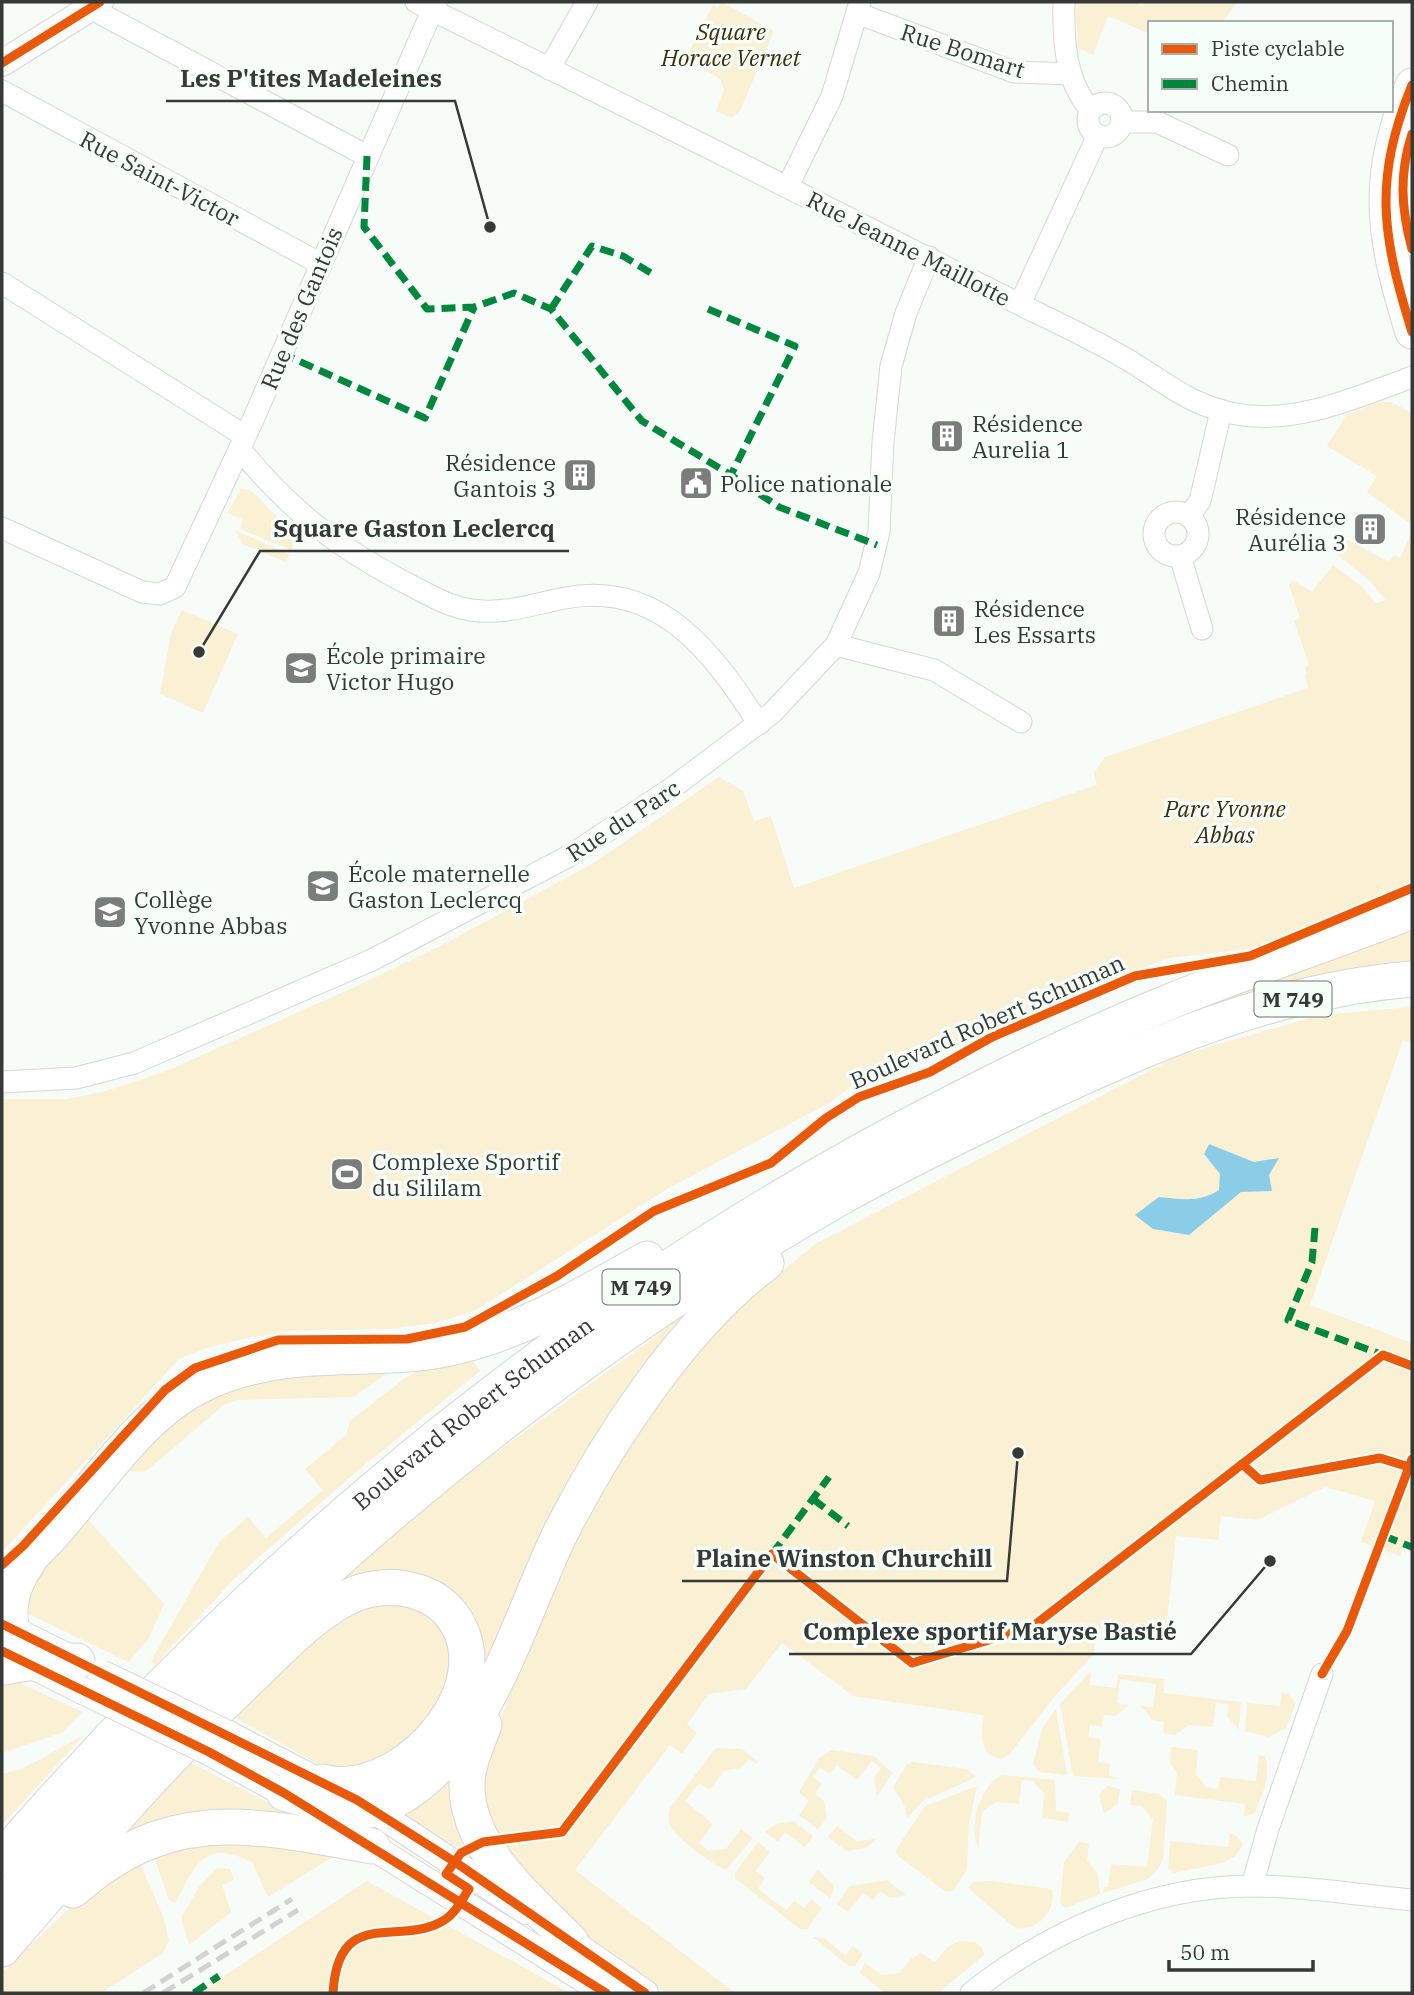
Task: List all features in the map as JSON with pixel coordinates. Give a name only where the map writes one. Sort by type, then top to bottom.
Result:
[{"type":"highway","name":"Boulevard Robert Schuman","points":[[2,1858],[103,1744],[215,1631],[352,1506],[456,1420],[551,1349],[710,1242],[814,1179],[948,1105],[1157,1007],[1412,911]]},
{"type":"highway","name":"Boulevard Robert Schuman","points":[[2,1905],[110,1781],[206,1681],[321,1574],[421,1487],[542,1392],[644,1321],[794,1225],[885,1174],[1087,1074],[1178,1036],[1287,1000],[1344,987],[1412,979]]},
{"type":"highway","points":[[2,1580],[38,1548],[166,1407],[201,1385],[267,1361],[300,1356],[415,1353],[488,1337],[578,1296],[820,1161],[876,1133],[948,1105]]},
{"type":"highway","points":[[284,1793],[344,1809],[372,1809],[400,1796],[451,1754],[476,1717],[567,1521],[645,1394],[737,1288],[885,1174]]},
{"type":"highway","points":[[38,1548],[11,1594],[8,1647],[87,1675]]},
{"type":"highway","points":[[2,1949],[155,1775],[232,1695],[319,1616],[346,1598],[369,1590],[409,1590],[437,1601],[454,1617],[468,1650],[467,1676],[453,1711],[419,1750],[377,1778],[344,1786],[323,1782]]},
{"type":"highway","points":[[514,1640],[468,1771],[468,1796],[478,1828],[490,1853],[571,1942]]},
{"type":"highway","points":[[2,1957],[89,1876],[122,1853],[173,1834],[213,1827],[262,1827],[372,1846]]},
{"type":"main road","points":[[1412,85],[1390,148],[1384,195],[1391,251],[1412,332]]},
{"type":"main road","points":[[1412,134],[1403,170],[1401,197],[1412,249]]},
{"type":"street","points":[[549,69],[587,2]]},
{"type":"street","points":[[1064,2],[1071,74],[1080,97],[1091,110]]},
{"type":"street","name":"Rue Jeanne Maillotte","points":[[428,4],[549,69],[788,186],[1125,358],[1176,394],[1222,411],[1256,416],[1285,415],[1382,389],[1412,377]]},
{"type":"street","name":"Rue des Gantois","points":[[2,528],[149,594],[166,593],[179,581],[367,156],[428,4]]},
{"type":"street","points":[[2,63],[95,5],[367,156]]},
{"type":"street","points":[[788,186],[832,96],[858,8]]},
{"type":"street","name":"Rue Bomart","points":[[858,8],[1014,72],[1071,74]]},
{"type":"street","name":"Rue Saint-Victor","points":[[2,91],[319,262]]},
{"type":"street","points":[[1100,104],[1111,105],[1119,112],[1121,122],[1113,135],[1098,135],[1089,124],[1091,110],[1100,104]]},
{"type":"street","points":[[1121,122],[1157,122],[1228,155]]},
{"type":"street","points":[[1020,304],[1098,135]]},
{"type":"street","name":"Rue du Parc","points":[[2,1082],[76,1078],[134,1063],[372,960],[571,855],[643,809],[759,724],[794,692],[836,645],[861,597],[877,545],[891,366],[906,313],[929,257]]},
{"type":"street","points":[[2,283],[242,442],[289,504],[328,538],[370,564],[447,603],[470,610],[501,611],[564,598],[607,595],[650,607],[681,628],[707,653],[759,724]]},
{"type":"street","points":[[1189,516],[1200,501],[1222,411]]},
{"type":"street","points":[[1168,514],[1189,516],[1198,528],[1197,543],[1193,549],[1180,556],[1160,550],[1155,530],[1168,514]]},
{"type":"street","points":[[1180,556],[1202,629]]},
{"type":"street","points":[[836,645],[934,670],[1021,722]]},
{"type":"street","points":[[1252,1886],[1268,1829],[1322,1674]]},
{"type":"street","points":[[87,1675],[217,1742],[323,1782],[372,1809],[645,1993]]},
{"type":"street","points":[[217,1742],[284,1793],[606,1993]]},
{"type":"street","points":[[971,1993],[1029,1953],[1091,1921],[1170,1896],[1252,1886],[1412,1900]]},
{"type":"green space","name":"Square Horace Vernet","points":[[722,2],[774,31],[740,111],[732,118],[716,111],[724,90],[720,79],[686,58],[713,5],[718,8]]},
{"type":"green space","points":[[1075,2],[1136,2],[1141,6],[1145,2],[1237,2],[1223,21],[1148,21],[1148,33],[1108,16],[1093,55],[1078,48]]},
{"type":"green space","points":[[1380,402],[1391,402],[1412,413],[1412,525],[1367,492],[1377,476],[1327,446],[1347,414]]},
{"type":"green space","points":[[241,488],[253,492],[296,537],[291,550],[240,529],[243,520],[228,513]]},
{"type":"green space","points":[[235,530],[289,554],[286,562],[243,544]]},
{"type":"green space","name":"Complexe Sportif du Sililam","points":[[1412,531],[1412,884],[1250,949],[1168,958],[864,1077],[829,1103],[669,1188],[476,1310],[436,1323],[387,1329],[291,1331],[248,1338],[206,1348],[179,1359],[2,1552],[2,1099],[67,1099],[106,1091],[164,1072],[366,982],[446,943],[592,864],[719,777],[743,791],[754,821],[771,816],[794,888],[1097,785],[1094,773],[1105,757],[1308,688],[1305,667],[1309,665],[1294,621],[1300,618],[1289,585],[1292,580],[1312,592],[1333,565],[1361,586],[1376,603],[1386,600],[1367,578],[1331,550],[1339,535],[1389,562],[1394,555],[1400,558]]},
{"type":"green space","points":[[182,610],[238,634],[203,713],[160,694],[171,633]]},
{"type":"green space","points":[[1412,931],[1412,965],[1231,1005],[1227,991]]},
{"type":"green space","points":[[1412,1007],[1412,1043],[1403,1040],[1310,1305],[1412,1343],[1412,1542],[1405,1540],[1400,1556],[1361,1542],[1375,1501],[1325,1487],[1258,1520],[1221,1516],[1218,1540],[1176,1536],[1165,1639],[1097,1629],[1094,1654],[1055,1696],[1009,1755],[1001,1759],[988,1753],[985,1748],[982,1736],[984,1715],[853,1696],[782,1643],[746,1689],[709,1694],[687,1724],[697,1733],[682,1754],[670,1745],[575,1870],[735,1993],[666,1993],[589,1937],[533,1887],[493,1839],[476,1784],[552,1584],[641,1419],[725,1317],[817,1243],[1178,1056],[1320,1015]],"holes":[[[1209,1144],[1254,1162],[1272,1191],[1241,1192],[1189,1235],[1153,1229],[1159,1197],[1197,1198],[1219,1190],[1221,1174],[1204,1155]]]},
{"type":"green space","points":[[697,1301],[699,1312],[481,1693],[423,1757],[465,1618],[330,1589],[471,1471],[655,1337]]},
{"type":"green space","points":[[473,1361],[480,1371],[355,1473],[233,1580],[155,1665],[151,1661],[219,1542],[248,1517],[266,1538],[323,1490],[305,1469],[346,1435],[350,1421],[405,1378],[418,1371]]},
{"type":"green space","points":[[391,1370],[354,1397],[237,1400],[224,1405],[145,1472],[117,1470],[152,1431],[260,1372]]},
{"type":"green space","points":[[83,1514],[164,1604],[149,1638],[128,1662],[27,1613],[26,1592]]},
{"type":"green space","points":[[384,1602],[420,1608],[447,1633],[453,1681],[418,1735],[365,1769],[327,1769],[225,1712],[343,1616]]},
{"type":"green space","points":[[1091,1671],[1090,1685],[1116,1688],[1118,1674],[1164,1679],[1164,1693],[1241,1702],[1239,1730],[1227,1716],[1228,1704],[1216,1703],[1213,1727],[1189,1725],[1175,1735],[1163,1733],[1164,1722],[1153,1720],[1141,1706],[1153,1707],[1156,1684],[1120,1679],[1117,1703],[1129,1705],[1115,1716],[1104,1715],[1102,1727],[1090,1725],[1088,1737],[1101,1739],[1098,1762],[1110,1764],[1109,1776],[1121,1779],[1073,1776],[1060,1704]]},
{"type":"green space","points":[[11,1679],[83,1712],[63,1732],[2,1753],[2,1683]]},
{"type":"green space","points":[[1282,1692],[1296,1703],[1286,1728],[1269,1737],[1245,1731],[1247,1703],[1280,1706]]},
{"type":"green space","points":[[1056,1709],[1067,1775],[1039,1772],[1033,1764],[1042,1729]]},
{"type":"green space","points":[[84,1735],[2,1825],[2,1774],[22,1769]]},
{"type":"green space","points":[[1171,1747],[1198,1750],[1196,1774],[1206,1787],[1218,1789],[1220,1777],[1256,1781],[1259,1755],[1265,1756],[1267,1778],[1255,1813],[1244,1817],[1245,1804],[1175,1795],[1177,1772],[1170,1763]]},
{"type":"green space","points":[[716,1748],[742,1749],[758,1762],[757,1764],[749,1759],[741,1768],[724,1771],[709,1790],[699,1783],[685,1801],[713,1824],[699,1843],[709,1851],[726,1849],[741,1829],[753,1838],[726,1870],[687,1843],[673,1830],[668,1819],[670,1808]]},
{"type":"green space","points":[[832,1750],[874,1756],[892,1773],[877,1796],[874,1778],[881,1768],[872,1761],[857,1780],[837,1765],[830,1774],[820,1767],[813,1777],[822,1784],[815,1794],[824,1801],[827,1818],[818,1829],[799,1815],[809,1801],[799,1792],[819,1758]]},
{"type":"green space","points":[[182,1758],[282,1810],[274,1815],[104,1854]]},
{"type":"green space","points":[[455,1759],[467,1846],[454,1846],[403,1813]]},
{"type":"green space","points":[[913,1762],[966,1769],[976,1777],[923,1801],[907,1818],[905,1807],[893,1787],[907,1764]]},
{"type":"green space","points":[[1002,1775],[1055,1780],[1056,1811],[1069,1813],[1068,1822],[1042,1818],[1044,1794],[1033,1781],[1022,1780],[1019,1804],[995,1802],[982,1812],[978,1848],[975,1829],[978,1807],[987,1788]]},
{"type":"green space","points":[[977,1786],[969,1824],[967,1870],[953,1891],[946,1892],[897,1855],[896,1850],[925,1806]]},
{"type":"green space","points":[[1107,1786],[1120,1789],[1118,1803],[1104,1814],[1099,1795]]},
{"type":"green space","points":[[1132,1790],[1159,1794],[1167,1801],[1163,1859],[1148,1879],[1103,1893],[1104,1887],[1108,1887],[1111,1864],[1147,1867],[1153,1819],[1142,1806],[1130,1805]]},
{"type":"green space","points":[[794,1821],[813,1836],[805,1847],[785,1832],[778,1842],[765,1832],[776,1824]]},
{"type":"green space","points":[[837,1826],[856,1841],[876,1839],[866,1848],[846,1851],[828,1837]]},
{"type":"green space","points":[[1230,1833],[1238,1837],[1243,1845],[1235,1856],[1222,1863],[1174,1873],[1168,1868],[1170,1841],[1228,1847]]},
{"type":"green space","points":[[232,1838],[333,1857],[268,1897],[252,1862],[235,1855],[212,1854],[196,1867],[175,1903],[169,1900],[152,1851]]},
{"type":"green space","points":[[758,1842],[770,1852],[756,1871],[765,1878],[758,1889],[786,1910],[794,1901],[804,1908],[811,1899],[822,1908],[807,1929],[800,1929],[735,1878],[735,1873]]},
{"type":"green space","points":[[1079,1842],[1089,1843],[1087,1861],[1098,1874],[1100,1894],[1066,1908],[1060,1903],[1064,1862]]},
{"type":"green space","points":[[139,1861],[164,1919],[169,1941],[163,1953],[101,1993],[2,1993],[2,1973],[85,1893]]},
{"type":"green space","points":[[217,1868],[230,1869],[234,1880],[222,1885],[231,1912],[189,1945],[181,1918],[199,1887]]},
{"type":"green space","points":[[818,1870],[834,1886],[830,1898],[809,1882]]},
{"type":"green space","points":[[887,1880],[906,1895],[890,1898],[880,1891],[873,1900],[863,1893],[848,1912],[837,1904],[850,1886]]},
{"type":"green space","points":[[367,1881],[570,1993],[199,1993]]},
{"type":"green space","points":[[991,1881],[1052,1889],[1053,1897],[1048,1912],[1031,1927],[1015,1928],[968,1888],[973,1882]]},
{"type":"green space","points":[[813,1937],[824,1938],[845,1955],[853,1946],[863,1954],[855,1966],[849,1966]]},
{"type":"green space","points":[[959,1941],[975,1942],[983,1949],[984,1955],[938,1993],[885,1993],[860,1973],[865,1963],[881,1975],[900,1973],[912,1958],[921,1953],[935,1962],[949,1946]]},
{"type":"water","points":[[1209,1144],[1254,1162],[1279,1158],[1269,1175],[1272,1191],[1241,1192],[1189,1235],[1153,1229],[1135,1215],[1159,1197],[1197,1198],[1219,1190],[1220,1174],[1204,1154]]},
{"type":"railway","points":[[143,1993],[292,1899]]},
{"type":"railway","points":[[163,1993],[298,1910]]},
{"type":"marked path","points":[[367,156],[364,227],[427,309],[474,307],[514,293],[551,309],[642,421],[731,475]]},
{"type":"marked path","points":[[551,309],[592,246],[623,256],[654,275]]},
{"type":"marked path","points":[[281,353],[425,418],[474,307]]},
{"type":"marked path","points":[[708,309],[795,346],[731,475],[779,507],[877,545]]},
{"type":"marked path","points":[[1315,1228],[1312,1262],[1288,1320],[1386,1356]]},
{"type":"marked path","points":[[772,1554],[829,1477]]},
{"type":"marked path","points":[[813,1499],[848,1526]]},
{"type":"marked path","points":[[1384,1536],[1412,1547]]},
{"type":"marked path","points":[[194,1993],[219,1976]]},
{"type":"cycle path","points":[[2,63],[100,2]]},
{"type":"cycle path","points":[[1412,85],[1391,150],[1386,208],[1394,266],[1412,332]]},
{"type":"cycle path","points":[[1412,134],[1403,177],[1406,219],[1412,249]]},
{"type":"cycle path","points":[[2,1565],[23,1546],[165,1390],[195,1368],[278,1340],[407,1339],[465,1327],[557,1276],[654,1211],[771,1163],[826,1118],[859,1097],[930,1072],[992,1037],[1135,976],[1250,956],[1412,888]]},
{"type":"cycle path","points":[[333,1993],[337,1966],[346,1949],[358,1939],[372,1934],[424,1928],[441,1922],[454,1912],[469,1889],[446,1874],[461,1853],[483,1842],[562,1832],[772,1554],[912,1663],[1032,1627],[1383,1355],[1412,1366]]},
{"type":"cycle path","points":[[1242,1464],[1260,1480],[1380,1458],[1409,1467]]},
{"type":"cycle path","points":[[1322,1674],[1347,1631],[1412,1459]]},
{"type":"cycle path","points":[[2,1624],[357,1800],[455,1862],[645,1993]]},
{"type":"cycle path","points":[[2,1651],[209,1752],[284,1793],[606,1993]]},
{"type":"place","name":"Les P'tites Madeleines","points":[[490,227]]},
{"type":"place","name":"Résidence Aurelia 1","points":[[947,436]]},
{"type":"place","name":"Résidence Gantois 3","points":[[580,475]]},
{"type":"place","name":"Police nationale","points":[[696,483]]},
{"type":"place","name":"Résidence Aurélia 3","points":[[1370,529]]},
{"type":"place","name":"Résidence Les Essarts","points":[[949,621]]},
{"type":"place","name":"Square Gaston Leclercq","points":[[199,652]]},
{"type":"place","name":"École primaire Victor Hugo","points":[[301,668]]},
{"type":"place","name":"École maternelle Gaston Leclercq","points":[[323,886]]},
{"type":"place","name":"Collège Yvonne Abbas","points":[[110,912]]},
{"type":"place","name":"Complexe Sportif du Sililam","points":[[347,1174]]},
{"type":"place","name":"Plaine Winston Churchill","points":[[1018,1453]]},
{"type":"place","name":"Complexe sportif Maryse Bastié","points":[[1270,1561]]},
{"type":"park label","name":"Parc Yvonne Abbas","points":[[1225,821]]}]
